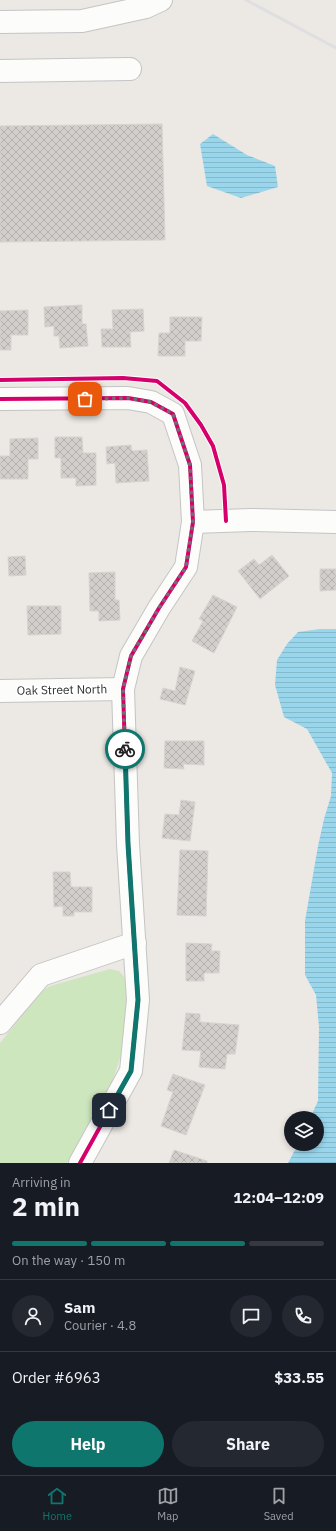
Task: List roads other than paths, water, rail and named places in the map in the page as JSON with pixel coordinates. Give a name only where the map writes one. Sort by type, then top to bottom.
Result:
[{"type":"street","points":[[0,22],[82,21],[146,7],[161,0]]},
{"type":"street","points":[[0,71],[130,69]]},
{"type":"street","points":[[0,399],[128,398],[151,402],[173,414],[190,465],[193,522],[186,567],[159,608],[131,656],[123,689],[128,844],[138,1000],[131,1071],[80,1163]]},
{"type":"street","points":[[193,522],[251,520],[336,522]]},
{"type":"street","name":"Oak Street North","points":[[0,690],[123,689]]},
{"type":"street","points":[[0,1023],[41,975],[135,943]]},
{"type":"water","points":[[213,134],[247,155],[275,166],[278,187],[241,198],[207,186],[200,144]]},
{"type":"water","points":[[320,629],[336,629],[336,1163],[288,1163],[294,1151],[324,1151],[324,1111],[313,1111],[318,1101],[319,1027],[316,995],[305,975],[305,921],[318,846],[331,796],[332,773],[307,729],[284,717],[275,685],[277,660],[287,644],[298,632]]},
{"type":"railway","points":[[246,0],[336,48]]}]
